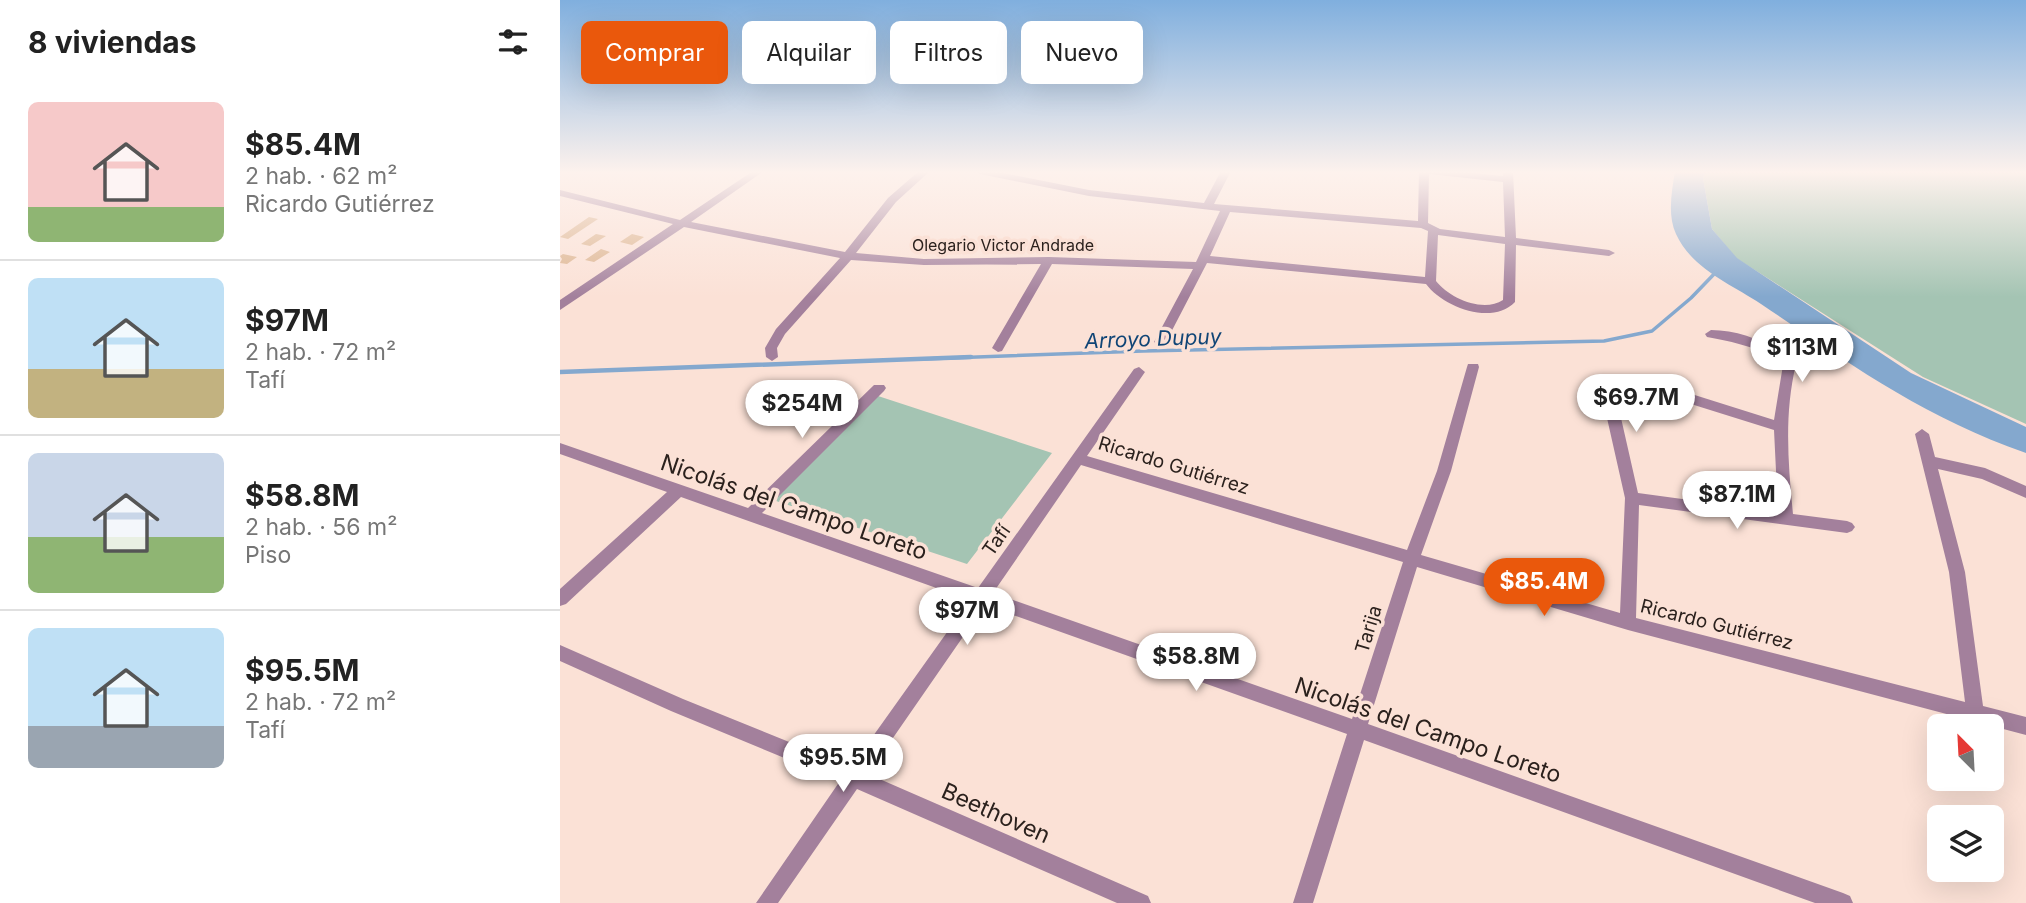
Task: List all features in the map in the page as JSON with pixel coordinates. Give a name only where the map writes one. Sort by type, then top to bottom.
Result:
[{"type":"street","name":"Olegario Victor Andrade","points":[[641,213],[848,256],[924,262],[1049,260],[1202,263],[1430,281],[1440,293],[1482,308],[1502,307],[1510,302],[1511,241]]},
{"type":"street","points":[[560,306],[695,213]]},
{"type":"street","points":[[772,357],[771,348],[780,332],[848,256],[882,213]]},
{"type":"street","points":[[1160,342],[1202,263],[1224,213]]},
{"type":"street","points":[[1270,213],[1428,228],[1609,253]]},
{"type":"street","points":[[1427,213],[1430,281]]},
{"type":"street","points":[[1509,213],[1511,241]]},
{"type":"street","points":[[998,348],[1049,260]]},
{"type":"street","points":[[1711,334],[1738,337],[1790,364],[1780,398],[1779,427],[1786,520]]},
{"type":"street","name":"Tarija","points":[[1303,903],[1412,561],[1444,471],[1473,367]]},
{"type":"street","name":"Tafí","points":[[766,903],[855,778],[921,678],[981,598],[1139,372]]},
{"type":"street","points":[[1628,623],[1632,498],[1606,387],[1614,379],[1628,379],[1779,427]]},
{"type":"street","points":[[750,516],[879,388]]},
{"type":"street","points":[[1922,434],[1958,572],[1975,710]]},
{"type":"street","name":"Nicolás del Campo Loreto","points":[[560,449],[1359,729],[1843,903]]},
{"type":"street","name":"Ricardo Gutiérrez","points":[[1078,459],[1412,561],[1628,623],[1975,710],[2026,726]]},
{"type":"street","points":[[1929,461],[1985,474],[2026,492]]},
{"type":"street","points":[[560,599],[678,491]]},
{"type":"street","points":[[1632,498],[1847,527]]},
{"type":"street","name":"Beethoven","points":[[560,653],[1141,903]]},
{"type":"green space","points":[[1709,213],[2026,213],[2026,424],[1923,377],[1736,258],[1712,229]]},
{"type":"green space","points":[[878,396],[1052,453],[967,564],[773,500]]},
{"type":"water","points":[[1672,213],[1709,213],[1712,229],[1737,258],[1911,373],[2026,427],[2026,453],[1954,423],[1888,388],[1713,275],[1683,246]]},
{"type":"building","points":[[589,217],[598,219],[568,239],[560,237]]},
{"type":"building","points":[[596,234],[606,236],[590,246],[581,244]]},
{"type":"building","points":[[632,234],[644,237],[632,245],[620,242]]},
{"type":"building","points":[[601,249],[610,252],[594,262],[585,260]]},
{"type":"building","points":[[563,254],[577,257],[567,264],[560,263],[560,256]]},
{"type":"waterway","name":"Arroyo Dupuy","points":[[923,359],[1143,351],[1604,341],[1652,331],[1691,298],[1717,271]]},
{"type":"waterway","name":"Arroyo Dupuy","points":[[560,372],[971,357]]}]
